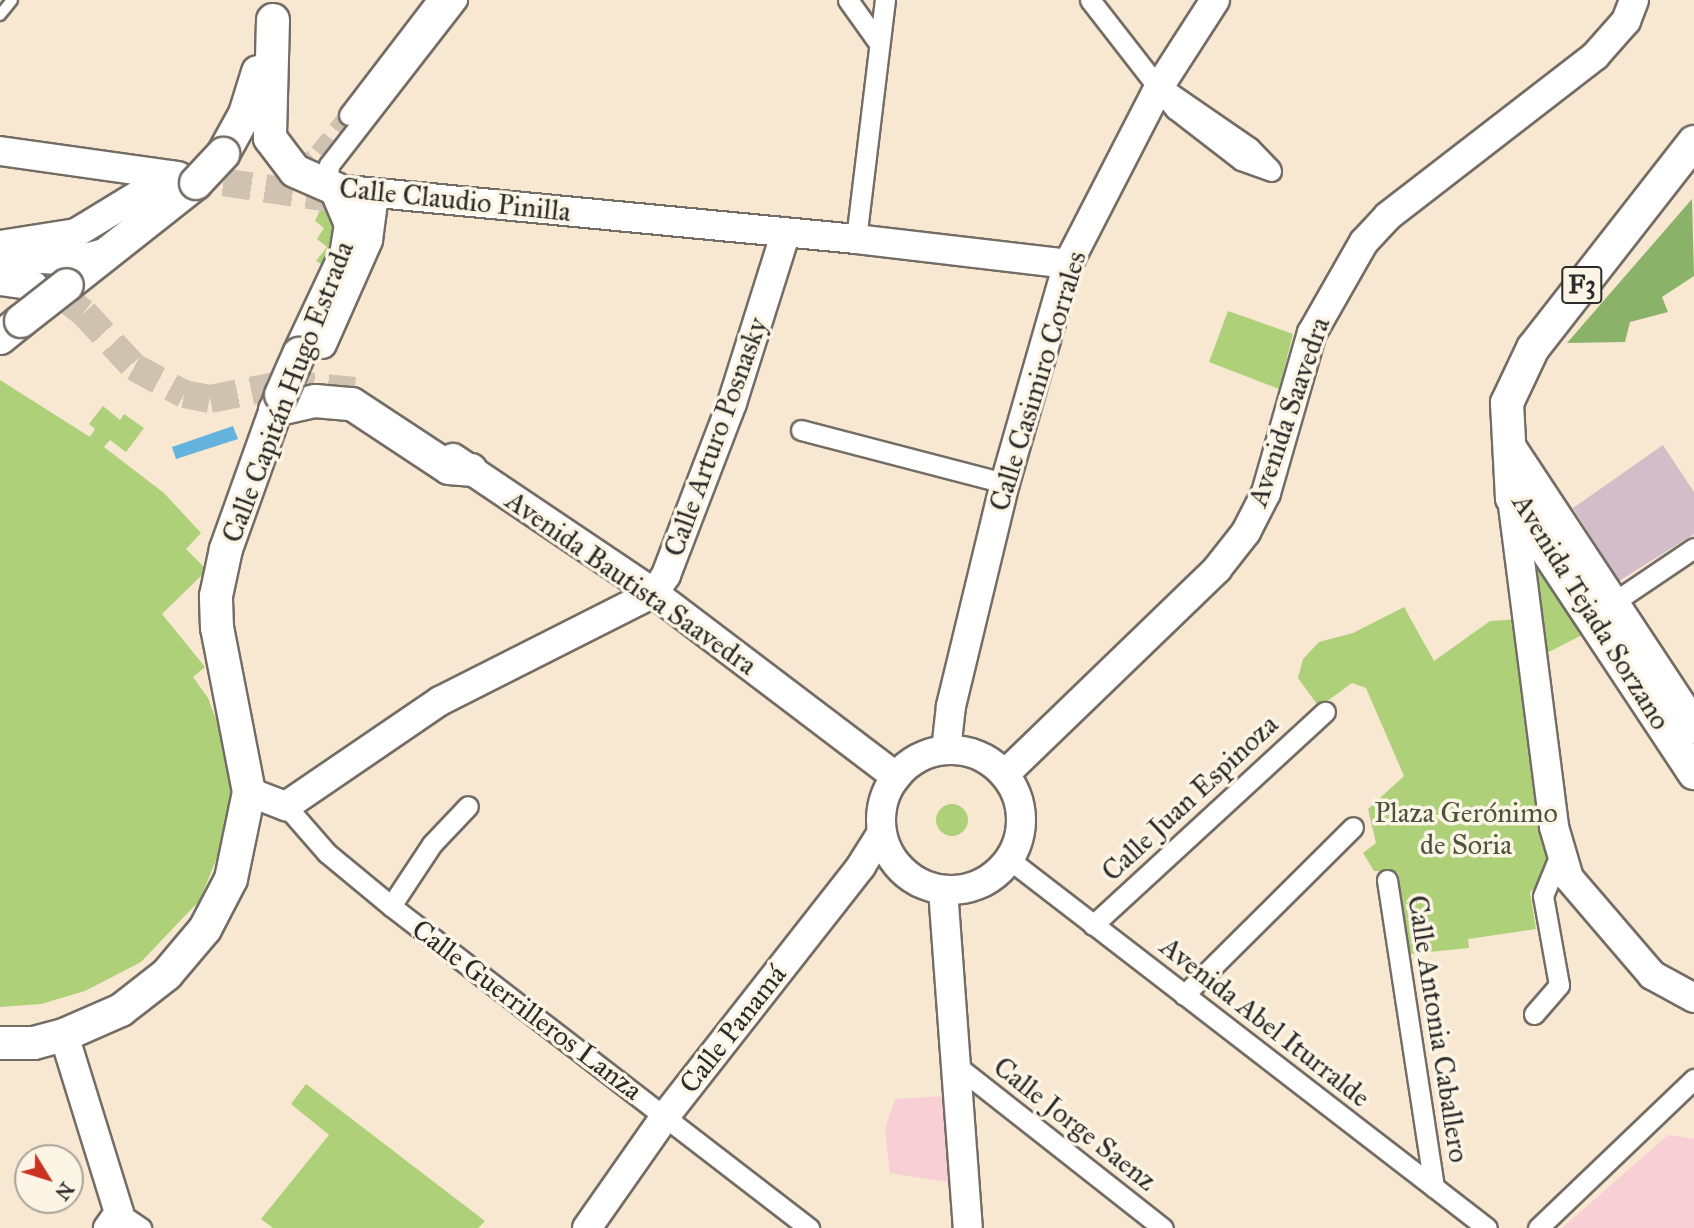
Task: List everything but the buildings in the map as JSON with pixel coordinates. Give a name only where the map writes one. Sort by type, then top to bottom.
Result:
[{"type":"main road","name":"Calle Casimiro Corrales","points":[[946,750],[951,706],[1005,483],[1068,264],[1159,87],[1215,0]]},
{"type":"main road","name":"Avenida Saavedra","points":[[1005,774],[1217,569],[1246,532],[1266,493],[1312,333],[1364,242],[1388,216],[1595,56],[1626,22],[1634,0]]},
{"type":"main road","name":"Calle Claudio Pinilla","points":[[277,10],[270,138],[295,171],[336,189],[735,230],[856,239],[1068,264]]},
{"type":"main road","points":[[0,245],[76,233],[223,154],[245,114],[277,10]]},
{"type":"main road","name":"Avenida Tejada Sorzano","points":[[1694,142],[1533,348],[1507,404],[1507,444],[1512,498],[1534,537],[1602,610],[1694,727]]},
{"type":"main road","points":[[0,151],[182,178]]},
{"type":"main road","points":[[10,329],[117,249],[182,178]]},
{"type":"main road","name":"Calle Capitán Hugo Estrada","points":[[0,1043],[34,1043],[64,1035],[121,1010],[167,974],[205,929],[231,879],[249,792],[217,628],[216,596],[226,549],[278,402],[310,349],[352,237],[350,213],[336,189]]},
{"type":"main road","points":[[310,349],[368,240],[374,194]]},
{"type":"main road","name":"Calle Claudio Pinilla","points":[[707,233],[735,230]]},
{"type":"main road","name":"Calle Arturo Posnasky","points":[[654,593],[666,575],[732,403],[786,232]]},
{"type":"main road","points":[[0,257],[74,261],[117,249]]},
{"type":"main road","points":[[0,281],[34,286]]},
{"type":"main road","name":"Avenida Bautista Saavedra","points":[[362,394],[654,593],[896,777]]},
{"type":"main road","points":[[278,402],[352,404],[449,468],[471,470]]},
{"type":"main road","name":"Avenida Tejada Sorzano","points":[[1507,444],[1534,537]]},
{"type":"main road","points":[[1534,537],[1552,814],[1569,878],[1652,975],[1694,998]]},
{"type":"main road","points":[[286,806],[440,701],[654,593]]},
{"type":"main road","name":"Avenida Tejada Sorzano","points":[[1602,610],[1694,773]]},
{"type":"main road","points":[[946,750],[979,755],[1005,774],[1022,814],[1020,836],[1010,860],[979,885],[943,890],[920,884],[900,869],[882,833],[882,807],[896,777],[920,758],[946,750]]},
{"type":"main road","name":"Calle Guerrilleros Lanza","points":[[249,792],[286,806]]},
{"type":"main road","name":"Calle Panamá","points":[[587,1228],[666,1115],[882,833]]},
{"type":"main road","points":[[943,890],[953,1063],[968,1228]]},
{"type":"main road","points":[[64,1035],[123,1223]]},
{"type":"street","points":[[349,115],[437,0]]},
{"type":"street","points":[[336,189],[328,178],[329,165],[457,0]]},
{"type":"street","points":[[848,0],[878,42]]},
{"type":"street","points":[[856,239],[885,0]]},
{"type":"street","points":[[1090,0],[1174,109],[1230,152],[1271,171],[1250,148],[1159,87]]},
{"type":"street","points":[[801,430],[1005,483]]},
{"type":"street","points":[[1602,610],[1694,548]]},
{"type":"street","name":"Calle Juan Espinoza","points":[[1093,925],[1325,712]]},
{"type":"street","name":"Calle Guerrilleros Lanza","points":[[286,806],[327,853],[391,906],[666,1115],[809,1228]]},
{"type":"street","points":[[391,906],[432,844],[468,806]]},
{"type":"street","points":[[1184,995],[1353,827]]},
{"type":"street","points":[[1534,1014],[1559,985],[1543,896],[1561,852]]},
{"type":"street","name":"Avenida Abel Iturralde","points":[[1010,860],[1487,1228]]},
{"type":"street","name":"Calle Antonia Caballero","points":[[1387,880],[1434,1187]]},
{"type":"street","name":"Calle Jorge Saenz","points":[[953,1063],[1163,1228]]},
{"type":"street","points":[[1538,1228],[1694,1079]]},
{"type":"lane","points":[[0,15],[12,0]]},
{"type":"shaded area","points":[[1663,445],[1694,492],[1694,534],[1619,581],[1573,508]]},
{"type":"shaded area","points":[[947,1096],[954,1183],[890,1173],[885,1129],[895,1099]]},
{"type":"shaded area","points":[[1668,1135],[1694,1139],[1694,1228],[1562,1228]]},
{"type":"green space","points":[[300,191],[316,194],[328,203],[340,231],[326,267],[316,261],[327,247],[317,239],[324,228],[315,221],[320,210]]},
{"type":"green space","points":[[1692,199],[1694,276],[1662,297],[1668,312],[1630,322],[1625,342],[1567,343]]},
{"type":"green space","points":[[1228,311],[1293,334],[1279,389],[1209,362]]},
{"type":"green space","points":[[0,380],[90,437],[95,429],[89,424],[103,406],[120,420],[124,414],[144,428],[126,452],[110,440],[104,447],[164,493],[201,533],[186,549],[207,570],[162,614],[205,667],[193,677],[208,698],[227,748],[231,797],[221,847],[200,900],[141,962],[85,991],[41,1004],[0,1007]]},
{"type":"green space","points":[[1540,559],[1586,633],[1537,658],[1531,561]]},
{"type":"green space","name":"Plaza Gerónimo de Soria","points":[[1404,607],[1434,661],[1490,621],[1521,619],[1551,841],[1541,883],[1530,892],[1536,929],[1468,939],[1469,948],[1409,954],[1398,872],[1374,871],[1363,853],[1376,843],[1368,809],[1404,776],[1366,688],[1352,683],[1319,707],[1298,678],[1303,659],[1319,642],[1353,633]]},
{"type":"green space","points":[[952,804],[964,808],[968,820],[964,832],[952,836],[940,832],[936,820],[940,808]]},
{"type":"green space","points":[[306,1084],[485,1221],[478,1228],[273,1228],[261,1219],[329,1135],[291,1104]]},
{"type":"water","points":[[233,426],[238,439],[176,459],[172,447]]},
{"type":"tunnel","points":[[276,188],[319,153],[349,115]]},
{"type":"tunnel","points":[[182,176],[342,200]]},
{"type":"tunnel","points":[[37,287],[63,297],[84,313],[134,367],[184,394],[210,399],[286,384],[355,391]]}]
